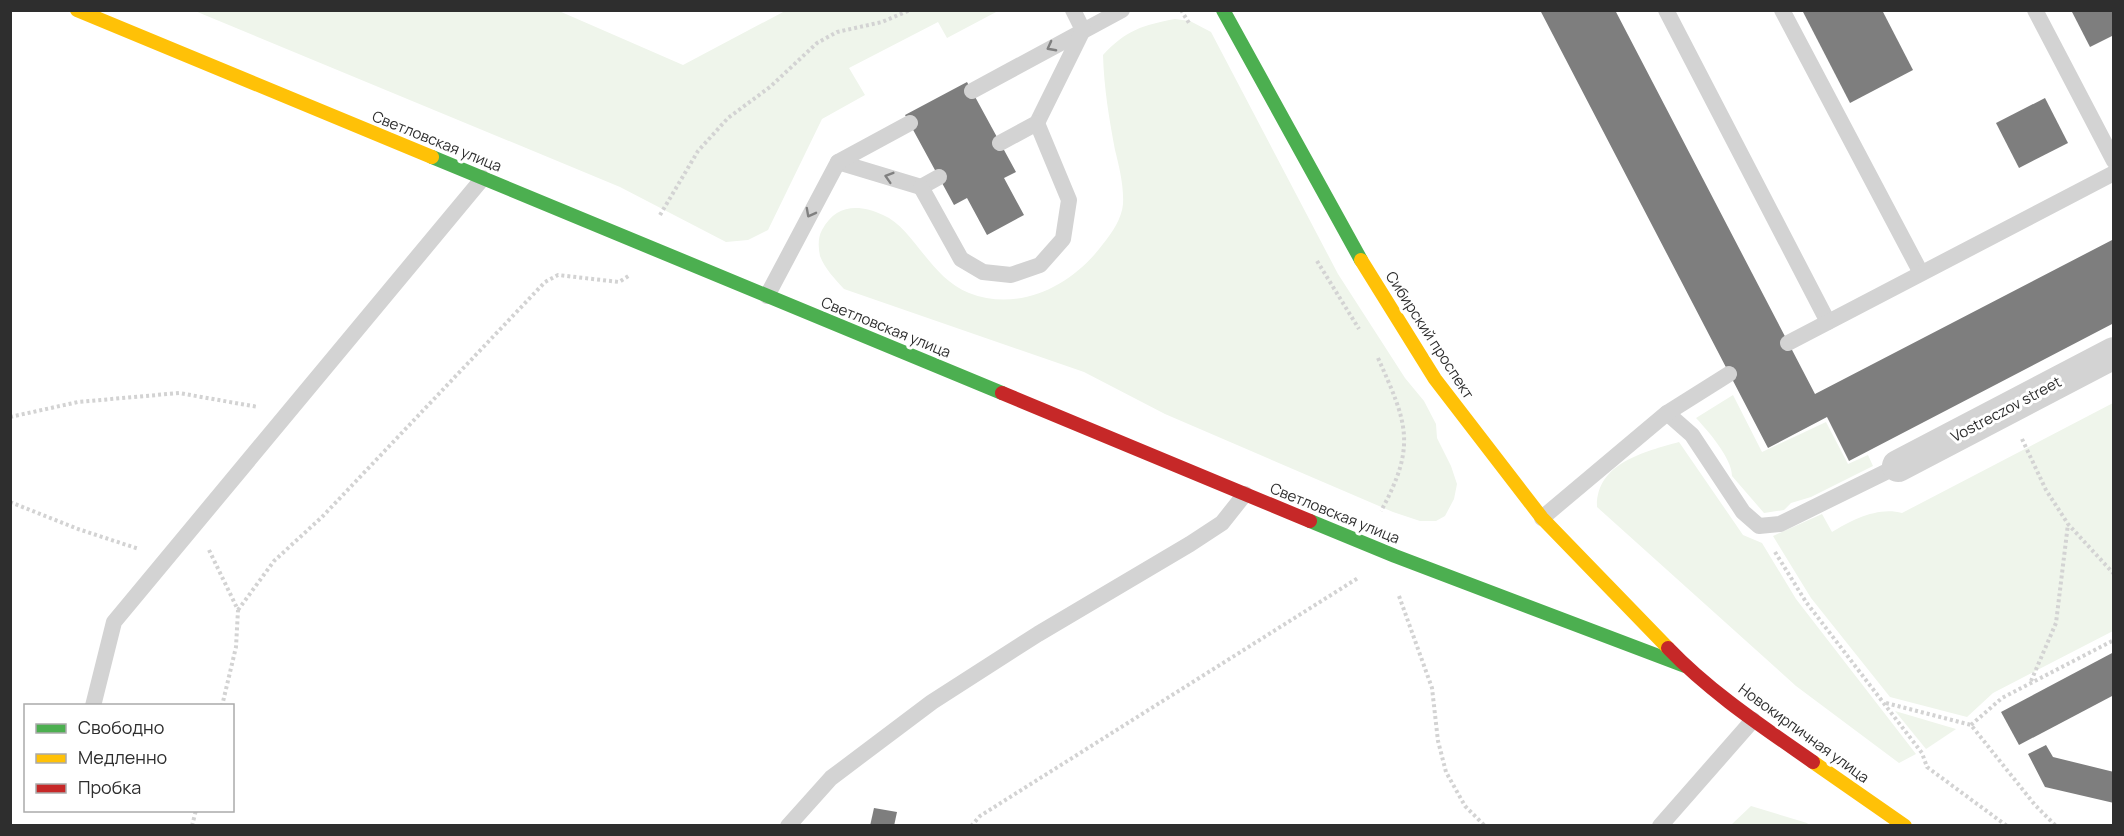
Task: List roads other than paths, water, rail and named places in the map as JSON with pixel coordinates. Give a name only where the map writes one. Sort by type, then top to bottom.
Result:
[{"type":"street","name":"Светловская улица","points":[[77,10],[1395,556],[1685,666]]},
{"type":"street","name":"Сибирский проспект","points":[[1223,10],[1344,232],[1429,369],[1542,518],[1685,666]]},
{"type":"street","name":"Vostreczov street","points":[[1898,466],[2114,353]]},
{"type":"street","name":"Новокирпичная улица","points":[[1685,666],[1753,720],[1905,825]]},
{"type":"lane","points":[[1073,10],[1083,30]]},
{"type":"lane","points":[[972,90],[1122,10]]},
{"type":"lane","points":[[1666,10],[1828,322]]},
{"type":"lane","points":[[1782,10],[1922,273]]},
{"type":"lane","points":[[2035,10],[2114,161]]},
{"type":"lane","points":[[1000,143],[1037,123],[1083,30]]},
{"type":"lane","points":[[767,296],[837,162],[909,123]]},
{"type":"lane","points":[[837,162],[921,187],[961,259],[983,272],[1011,275],[1040,265],[1063,239],[1069,200],[1037,123]]},
{"type":"lane","points":[[1788,343],[2114,173]]},
{"type":"lane","points":[[921,187],[939,177]]},
{"type":"lane","points":[[93,704],[114,622],[483,178]]},
{"type":"lane","points":[[1542,518],[1667,413],[1729,374]]},
{"type":"lane","points":[[1667,413],[1692,435],[1743,512],[1759,526],[1780,524],[1790,520],[1898,466]]},
{"type":"lane","points":[[788,825],[831,778],[932,702],[1038,634],[1222,523],[1245,494]]},
{"type":"lane","points":[[1660,825],[1753,720]]}]
